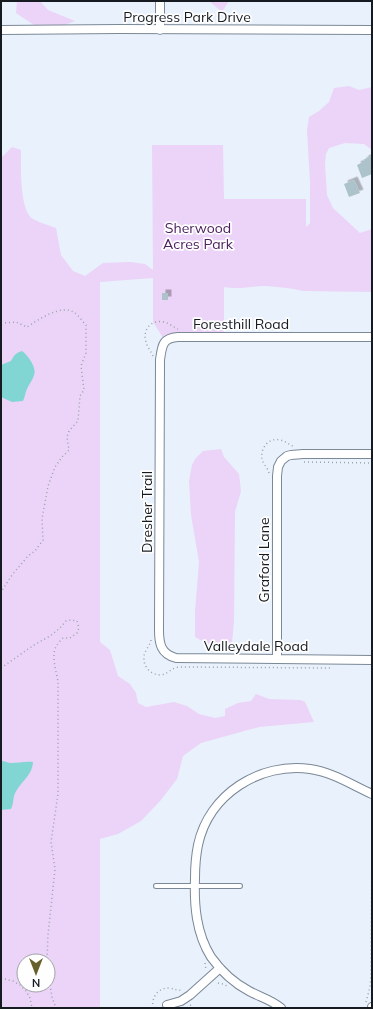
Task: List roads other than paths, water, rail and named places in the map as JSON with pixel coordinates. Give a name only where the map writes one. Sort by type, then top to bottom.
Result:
[{"type":"street","points":[[160,1],[160,30]]},
{"type":"street","name":"Progress Park Drive","points":[[1,30],[372,30]]},
{"type":"street","name":"Foresthill Road","points":[[160,394],[160,360],[162,346],[165,341],[173,337],[372,337]]},
{"type":"street","name":"Dresher Trail","points":[[159,630],[160,394]]},
{"type":"street","name":"Graford Lane","points":[[277,660],[278,467],[287,456],[291,455],[372,454]]},
{"type":"street","name":"Valleydale Road","points":[[159,630],[160,643],[163,650],[168,655],[176,658],[372,660]]},
{"type":"street","points":[[281,1008],[265,998],[242,987],[228,976],[220,968],[206,948],[199,931],[196,912],[195,886],[198,845],[203,831],[215,808],[226,796],[251,779],[272,771],[292,768],[311,769],[336,777],[372,794]]},
{"type":"street","points":[[167,1005],[181,1001],[190,995],[220,968]]},
{"type":"lane","points":[[156,886],[240,886]]},
{"type":"park label","name":"Sherwood Acres Park","points":[[198,236]]}]
